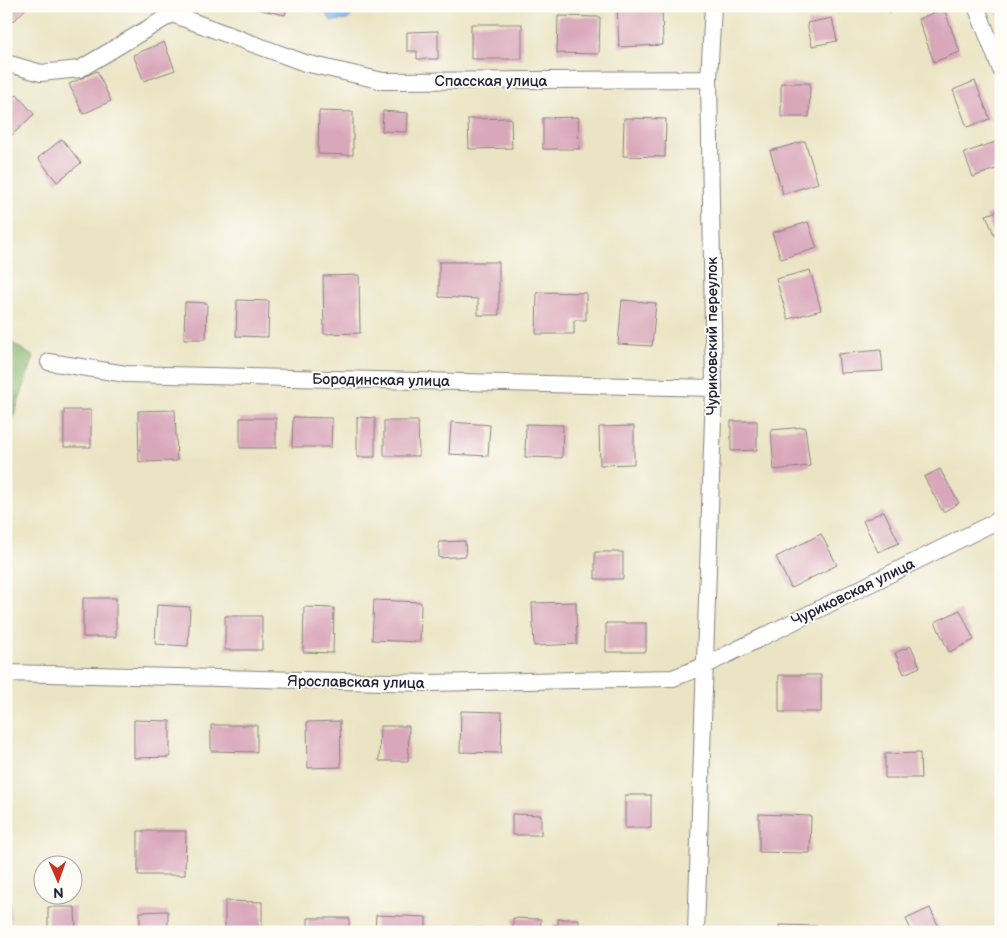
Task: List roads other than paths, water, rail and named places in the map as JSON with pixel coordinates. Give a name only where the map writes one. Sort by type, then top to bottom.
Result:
[{"type":"street","name":"Чуриковский переулок","points":[[696,932],[714,388],[710,80],[713,6]]},
{"type":"street","points":[[976,6],[1001,70]]},
{"type":"street","name":"Спасская улица","points":[[175,10],[276,53],[305,63],[383,81],[710,80]]},
{"type":"street","points":[[6,63],[42,73],[80,69],[175,10]]},
{"type":"street","name":"Бородинская улица","points":[[49,362],[126,374],[714,388]]},
{"type":"street","name":"Чуриковская улица","points":[[704,666],[1001,519]]},
{"type":"street","name":"Ярославская улица","points":[[6,674],[428,683],[673,678],[704,666]]},
{"type":"water","points":[[322,6],[362,6],[347,20],[331,21]]}]
